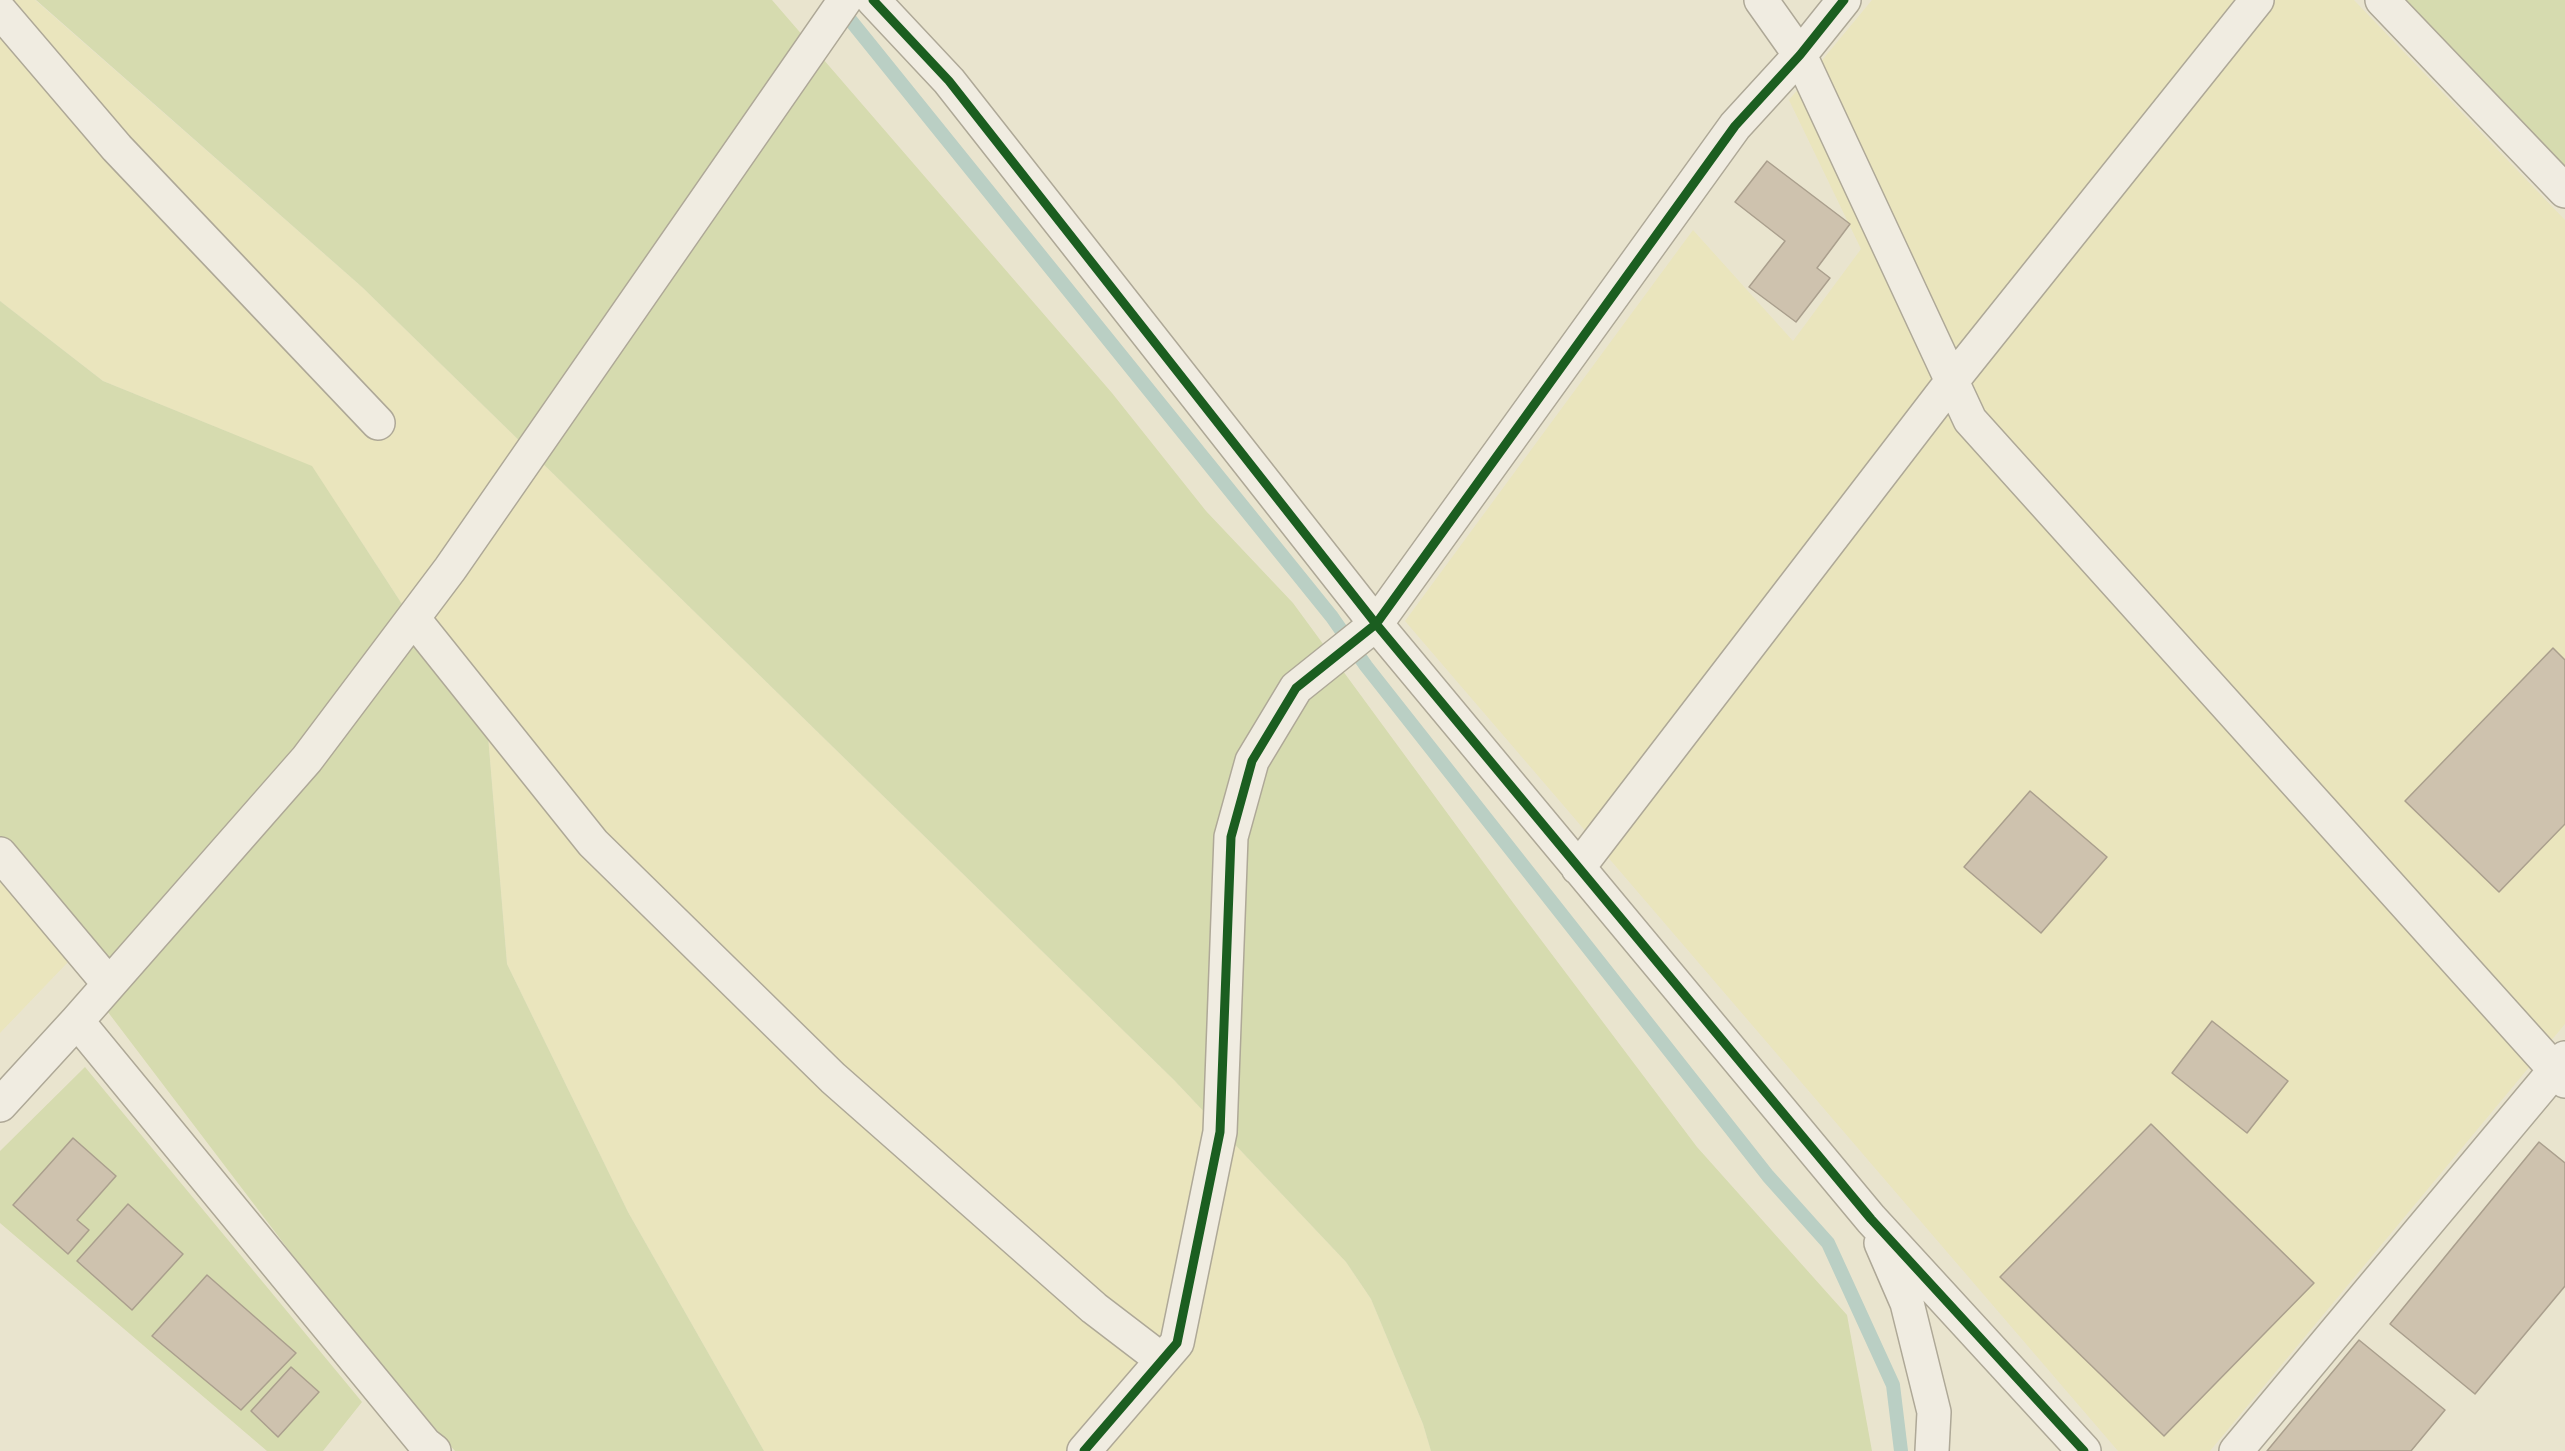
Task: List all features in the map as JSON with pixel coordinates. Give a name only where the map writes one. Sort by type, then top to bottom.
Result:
[{"type":"street","points":[[0,1105],[77,1021],[307,759],[450,569],[845,0]]},
{"type":"street","points":[[873,0],[949,81],[1376,624],[1578,868],[1871,1219],[2084,1451]]},
{"type":"street","points":[[1761,0],[1800,55],[1970,420],[2562,1070],[2236,1451]]},
{"type":"street","points":[[1084,1451],[1177,1343],[1220,1132],[1231,837],[1252,761],[1296,688],[1376,624],[1735,126],[1800,55],[1844,0]]},
{"type":"street","points":[[1578,868],[1952,381],[2257,0]]},
{"type":"street","points":[[2382,0],[2565,191]]},
{"type":"street","points":[[0,11],[117,148],[378,423]]},
{"type":"street","points":[[413,618],[593,843],[833,1078],[1094,1308],[1162,1360]]},
{"type":"street","points":[[0,854],[109,984]]},
{"type":"street","points":[[77,1021],[425,1444],[434,1451]]},
{"type":"street","points":[[1871,1219],[1907,1303],[1934,1412],[1932,1451]]},
{"type":"shaded area","points":[[0,0],[35,0],[362,287],[1174,1080],[1346,1262],[1371,1299],[1423,1424],[1431,1451],[764,1451],[628,1212],[507,964],[488,736],[359,538],[267,448],[103,381],[0,301]]},
{"type":"shaded area","points":[[1872,0],[2354,0],[2565,220],[2565,1024],[2210,1451],[2118,1451],[1405,621],[1693,230],[1793,341],[1861,249],[1789,100]]},
{"type":"shaded area","points":[[0,870],[69,961],[0,1033]]},
{"type":"green space","points":[[36,0],[772,0],[1112,393],[1206,511],[1293,603],[1514,904],[1697,1147],[1847,1315],[1872,1451],[1431,1451],[1423,1424],[1371,1299],[1346,1262],[1174,1080],[362,287]]},
{"type":"green space","points":[[2390,0],[2565,0],[2565,178]]},
{"type":"green space","points":[[0,301],[103,381],[312,466],[488,736],[507,964],[628,1212],[764,1451],[455,1451],[348,1328],[0,870]]},
{"type":"green space","points":[[85,1067],[362,1402],[323,1451],[267,1451],[0,1223],[0,1151]]},
{"type":"building","points":[[1767,161],[1850,224],[1817,268],[1830,278],[1796,322],[1749,287],[1785,241],[1735,202]]},
{"type":"building","points":[[2553,648],[2565,660],[2565,824],[2499,892],[2405,801]]},
{"type":"building","points":[[2030,791],[2107,857],[2041,933],[1964,867]]},
{"type":"building","points":[[2212,1021],[2288,1081],[2247,1133],[2172,1073]]},
{"type":"building","points":[[2151,1124],[2314,1283],[2164,1436],[2000,1277]]},
{"type":"building","points":[[73,1138],[116,1176],[77,1220],[89,1230],[68,1254],[13,1205]]},
{"type":"building","points":[[2539,1142],[2565,1163],[2565,1286],[2475,1394],[2390,1324]]},
{"type":"building","points":[[128,1204],[183,1254],[132,1310],[77,1261]]},
{"type":"building","points":[[207,1275],[296,1353],[241,1410],[152,1336]]},
{"type":"building","points":[[2359,1340],[2445,1410],[2411,1451],[2267,1451]]},
{"type":"building","points":[[291,1367],[319,1392],[278,1437],[251,1411]]},
{"type":"waterway","points":[[839,6],[1332,617],[1366,666],[1768,1176],[1828,1243],[1893,1385],[1901,1451]]},
{"type":"cycle path","points":[[873,0],[949,81],[1376,624],[1871,1219],[2084,1451]]},
{"type":"cycle path","points":[[1084,1451],[1177,1343],[1220,1132],[1231,837],[1252,761],[1296,688],[1376,624],[1735,126],[1800,55],[1844,0]]}]
